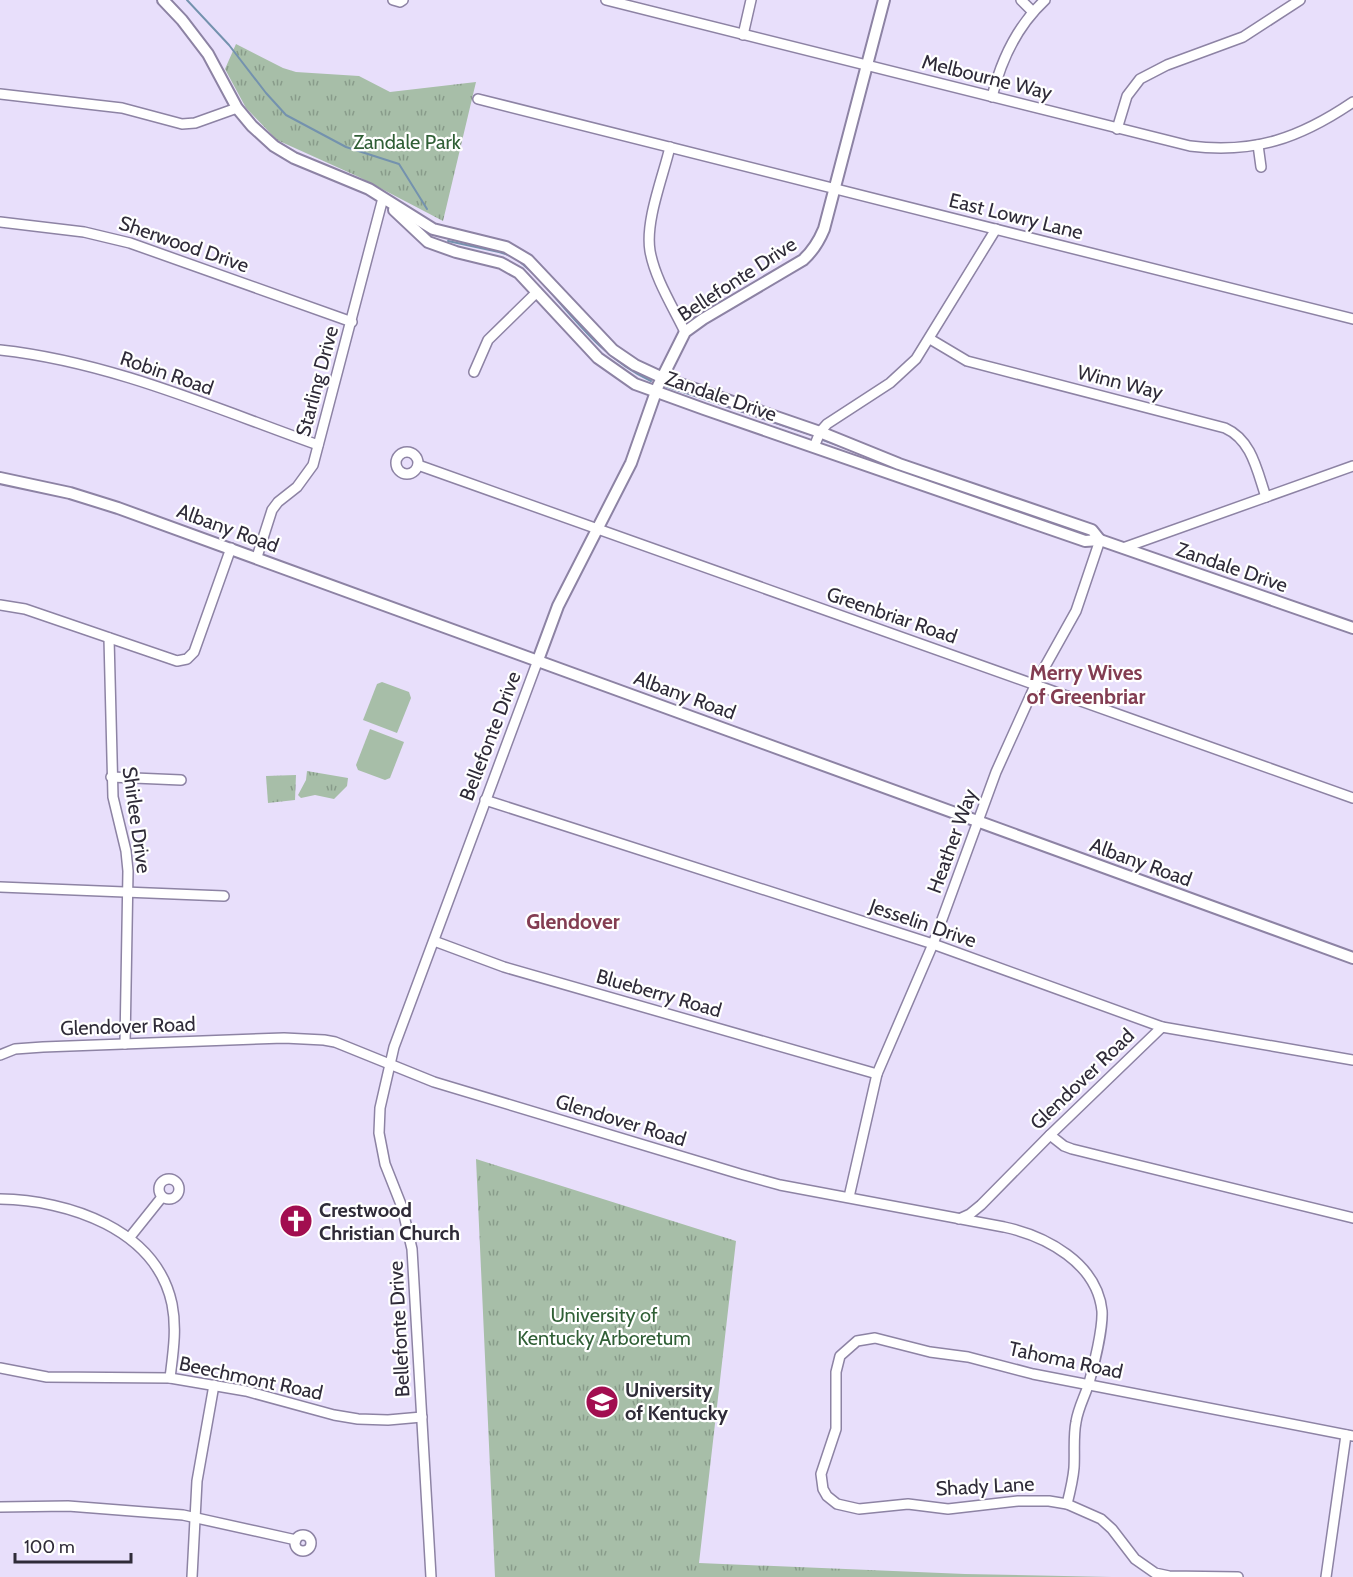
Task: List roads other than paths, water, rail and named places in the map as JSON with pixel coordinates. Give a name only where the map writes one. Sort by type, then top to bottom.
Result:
[{"type":"street","name":"Zandale Drive","points":[[163,0],[208,54],[237,108],[257,131],[284,152],[356,183],[433,229],[506,247],[515,252],[528,260],[545,276],[613,350],[634,365],[663,378],[820,432],[899,464],[1092,530],[1100,540]]},
{"type":"street","points":[[393,0],[400,2],[403,0]]},
{"type":"street","name":"Melbourne Way","points":[[606,0],[1117,129],[1197,147],[1231,149],[1276,141],[1310,129],[1353,102]]},
{"type":"street","points":[[743,35],[751,0]]},
{"type":"street","name":"Bellefonte Drive","points":[[431,1577],[412,1249],[402,1207],[385,1164],[379,1133],[380,1108],[389,1065],[558,606],[637,449],[655,392],[685,332],[810,254],[824,229],[884,0]]},
{"type":"street","points":[[1021,0],[1033,12]]},
{"type":"street","points":[[992,97],[1006,53],[1024,24],[1045,0]]},
{"type":"street","points":[[1117,129],[1127,96],[1140,79],[1167,65],[1243,37],[1300,0]]},
{"type":"street","points":[[0,94],[122,108],[182,124],[195,123],[237,108]]},
{"type":"street","name":"East Lowry Lane","points":[[478,99],[1353,319]]},
{"type":"street","points":[[1258,145],[1261,167]]},
{"type":"street","points":[[670,147],[652,218],[649,240],[652,260],[685,332]]},
{"type":"street","name":"Zandale Drive","points":[[383,198],[428,242],[509,266],[519,273],[606,365],[634,384],[1085,541],[1100,540],[1353,628]]},
{"type":"street","name":"Starling Drive","points":[[257,557],[272,510],[308,474],[352,322],[383,198]]},
{"type":"street","name":"Sherwood Drive","points":[[0,222],[84,232],[130,243],[352,322]]},
{"type":"street","points":[[814,447],[820,432],[834,419],[900,376],[916,359],[996,229]]},
{"type":"street","points":[[474,372],[488,340],[537,292]]},
{"type":"street","name":"Winn Way","points":[[930,339],[968,361],[1234,432],[1246,443],[1266,497]]},
{"type":"street","name":"Robin Road","points":[[0,350],[36,355],[116,374],[318,445]]},
{"type":"street","name":"Greenbriar Road","points":[[418,465],[1353,798]]},
{"type":"street","points":[[1123,548],[1353,465]]},
{"type":"street","name":"Albany Road","points":[[0,478],[98,501],[257,557],[1353,958]]},
{"type":"street","name":"Heather Way","points":[[849,1197],[876,1074],[933,944],[996,772],[1036,685],[1076,611],[1100,540]]},
{"type":"street","points":[[0,604],[25,609],[177,660],[190,658],[231,548]]},
{"type":"street","name":"Shirlee Drive","points":[[109,638],[111,777],[113,796],[126,851],[128,891],[125,1044]]},
{"type":"street","points":[[111,777],[181,780]]},
{"type":"street","name":"Jesselin Drive","points":[[485,800],[933,944],[1162,1027],[1353,1060]]},
{"type":"street","points":[[0,887],[224,896]]},
{"type":"street","name":"Blueberry Road","points":[[434,941],[514,970],[876,1074]]},
{"type":"street","name":"Glendover Road","points":[[0,1055],[15,1049],[44,1047],[284,1038],[324,1040],[344,1045],[434,1082],[740,1174],[780,1185],[960,1219],[981,1205],[1162,1027]]},
{"type":"street","points":[[1050,1135],[1072,1149],[1353,1218]]},
{"type":"street","points":[[130,1237],[162,1197]]},
{"type":"street","points":[[0,1199],[31,1201],[66,1209],[100,1222],[130,1237],[149,1256],[170,1296],[175,1328],[170,1378]]},
{"type":"street","points":[[960,1219],[1028,1233],[1059,1249],[1083,1269],[1097,1290],[1102,1311],[1100,1329],[1089,1385],[1076,1422],[1074,1469],[1067,1504]]},
{"type":"street","name":"Tahoma Road","points":[[837,1419],[838,1360],[850,1345],[866,1338],[885,1340],[930,1352],[968,1357],[1033,1374],[1350,1435]]},
{"type":"street","name":"Beechmont Road","points":[[0,1368],[47,1377],[170,1378],[214,1385],[358,1419],[388,1420],[422,1417]]},
{"type":"street","points":[[192,1577],[198,1473],[214,1385]]},
{"type":"street","name":"Shady Lane","points":[[837,1419],[833,1439],[822,1469],[821,1480],[827,1496],[844,1506],[859,1509],[908,1504],[948,1509],[1018,1501],[1049,1501],[1067,1504],[1101,1519],[1112,1529],[1135,1559],[1155,1573],[1169,1576],[1239,1577]]},
{"type":"street","points":[[1326,1577],[1350,1435]]},
{"type":"street","points":[[0,1507],[68,1506],[195,1517],[296,1540]]},
{"type":"waterway","points":[[187,0],[229,45],[286,115],[346,147],[399,164],[427,209]]},
{"type":"waterway","points":[[448,241],[512,256]]},
{"type":"waterway","points":[[519,261],[533,273]]},
{"type":"waterway","points":[[539,279],[577,323],[604,349],[634,372],[651,381]]},
{"type":"waterway","points":[[665,386],[812,435]]},
{"type":"waterway","points":[[823,440],[854,451]]},
{"type":"waterway","points":[[1015,509],[1088,535]]},
{"type":"place","name":"Crestwood Christian Church","points":[[296,1221]]},
{"type":"place","name":"University of Kentucky","points":[[602,1402]]},
{"type":"district","name":"Merry Wives of Greenbriar","points":[[1086,684]]},
{"type":"district","name":"Glendover","points":[[573,921]]},
{"type":"park label","name":"Zandale Park","points":[[407,142]]},
{"type":"park label","name":"University of Kentucky Arboretum","points":[[604,1326]]}]
